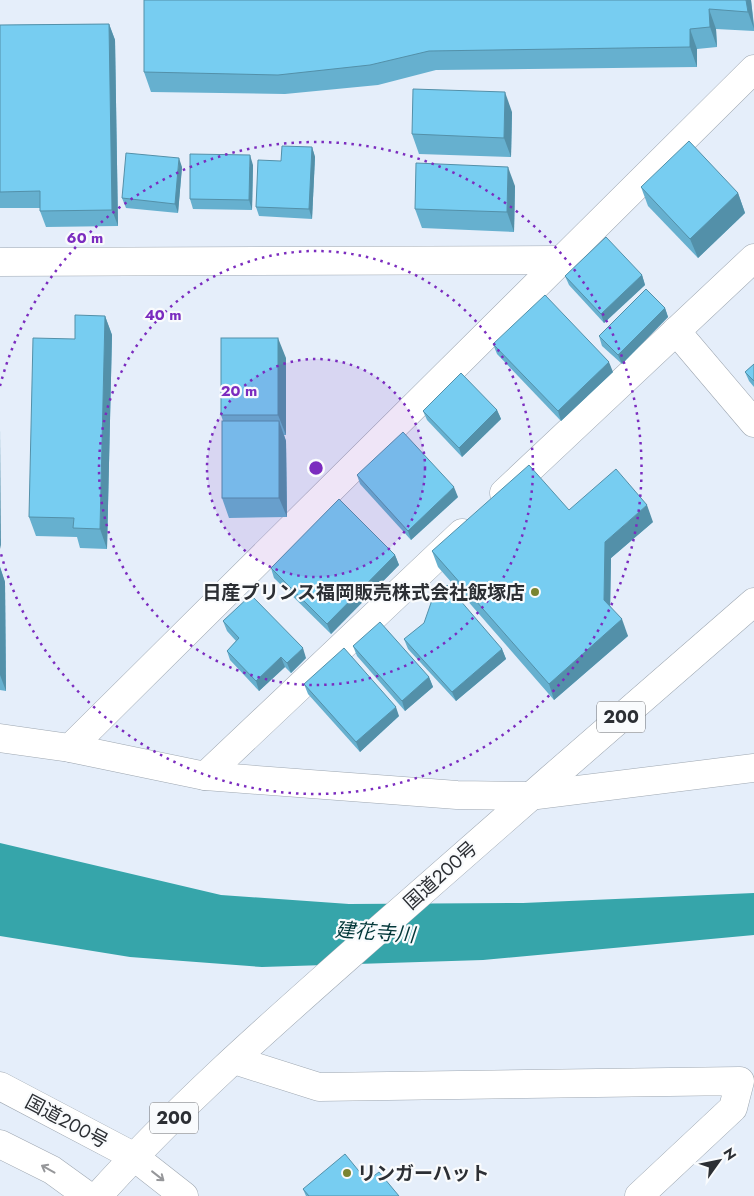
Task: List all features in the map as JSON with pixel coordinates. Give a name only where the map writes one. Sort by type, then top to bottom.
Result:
[{"type":"main road","points":[[70,748],[560,260],[754,70]]},
{"type":"main road","points":[[205,776],[754,258]]},
{"type":"main road","points":[[0,262],[560,260]]},
{"type":"main road","points":[[676,331],[754,422]]},
{"type":"main road","name":"国道200号","points":[[98,1196],[133,1156],[243,1051],[529,796],[754,602]]},
{"type":"main road","points":[[0,738],[70,748],[205,776],[457,795],[529,796],[754,768]]},
{"type":"main road","points":[[243,1051],[319,1087],[747,1080],[733,1108],[639,1196]]},
{"type":"main road","name":"国道200号","points":[[0,1086],[133,1156]]},
{"type":"main road","points":[[0,1144],[52,1170],[88,1196]]},
{"type":"main road","points":[[133,1156],[184,1196]]},
{"type":"water","name":"建花寺川","points":[[0,843],[221,895],[349,904],[523,903],[754,893],[754,935],[483,960],[262,967],[130,957],[0,936]]},
{"type":"building","points":[[144,0],[746,0],[748,12],[709,9],[710,27],[690,29],[690,47],[429,51],[370,65],[278,75],[144,72]]},
{"type":"building","points":[[109,24],[112,210],[40,211],[40,191],[0,192],[0,25]]},
{"type":"building","points":[[413,89],[505,92],[504,138],[412,134]]},
{"type":"building","points":[[689,141],[738,193],[690,239],[641,187]]},
{"type":"building","points":[[282,146],[312,147],[309,209],[256,207],[258,160],[281,161]]},
{"type":"building","points":[[126,153],[179,158],[175,204],[122,198]]},
{"type":"building","points":[[190,154],[250,155],[249,200],[190,199]]},
{"type":"building","points":[[416,163],[508,167],[507,212],[415,209]]},
{"type":"building","points":[[606,237],[642,275],[601,314],[565,276]]},
{"type":"building","points":[[646,289],[665,308],[618,355],[599,336]]},
{"type":"building","points":[[545,295],[609,362],[558,411],[493,344]]},
{"type":"building","points":[[75,315],[105,316],[100,529],[73,528],[74,518],[29,517],[33,338],[75,339]]},
{"type":"building","points":[[221,338],[278,338],[278,415],[221,415]]},
{"type":"building","points":[[754,364],[754,381],[745,372]]},
{"type":"building","points":[[461,373],[497,410],[459,448],[423,411]]},
{"type":"building","points":[[222,421],[279,421],[279,498],[222,498]]},
{"type":"building","points":[[403,432],[454,487],[408,531],[357,475]]},
{"type":"building","name":"日産プリンス福岡販売株式会社飯塚店","points":[[529,465],[569,510],[616,469],[647,505],[605,542],[604,600],[622,619],[549,684],[432,551]]},
{"type":"building","points":[[339,499],[395,555],[327,624],[271,568]]},
{"type":"building","points":[[447,585],[502,649],[452,692],[404,639],[424,623],[432,600]]},
{"type":"building","points":[[251,595],[303,648],[287,663],[281,657],[256,681],[227,651],[239,638],[223,621]]},
{"type":"building","points":[[380,622],[429,677],[402,701],[353,646]]},
{"type":"building","points":[[344,648],[396,707],[356,742],[304,684]]},
{"type":"building","points":[[345,1154],[367,1181],[379,1172],[399,1196],[309,1196],[303,1189]]},
{"type":"place","name":"日産プリンス福岡販売株式会社飯塚店","points":[[535,592]]},
{"type":"place","name":"リンガーハット","points":[[347,1173]]}]
